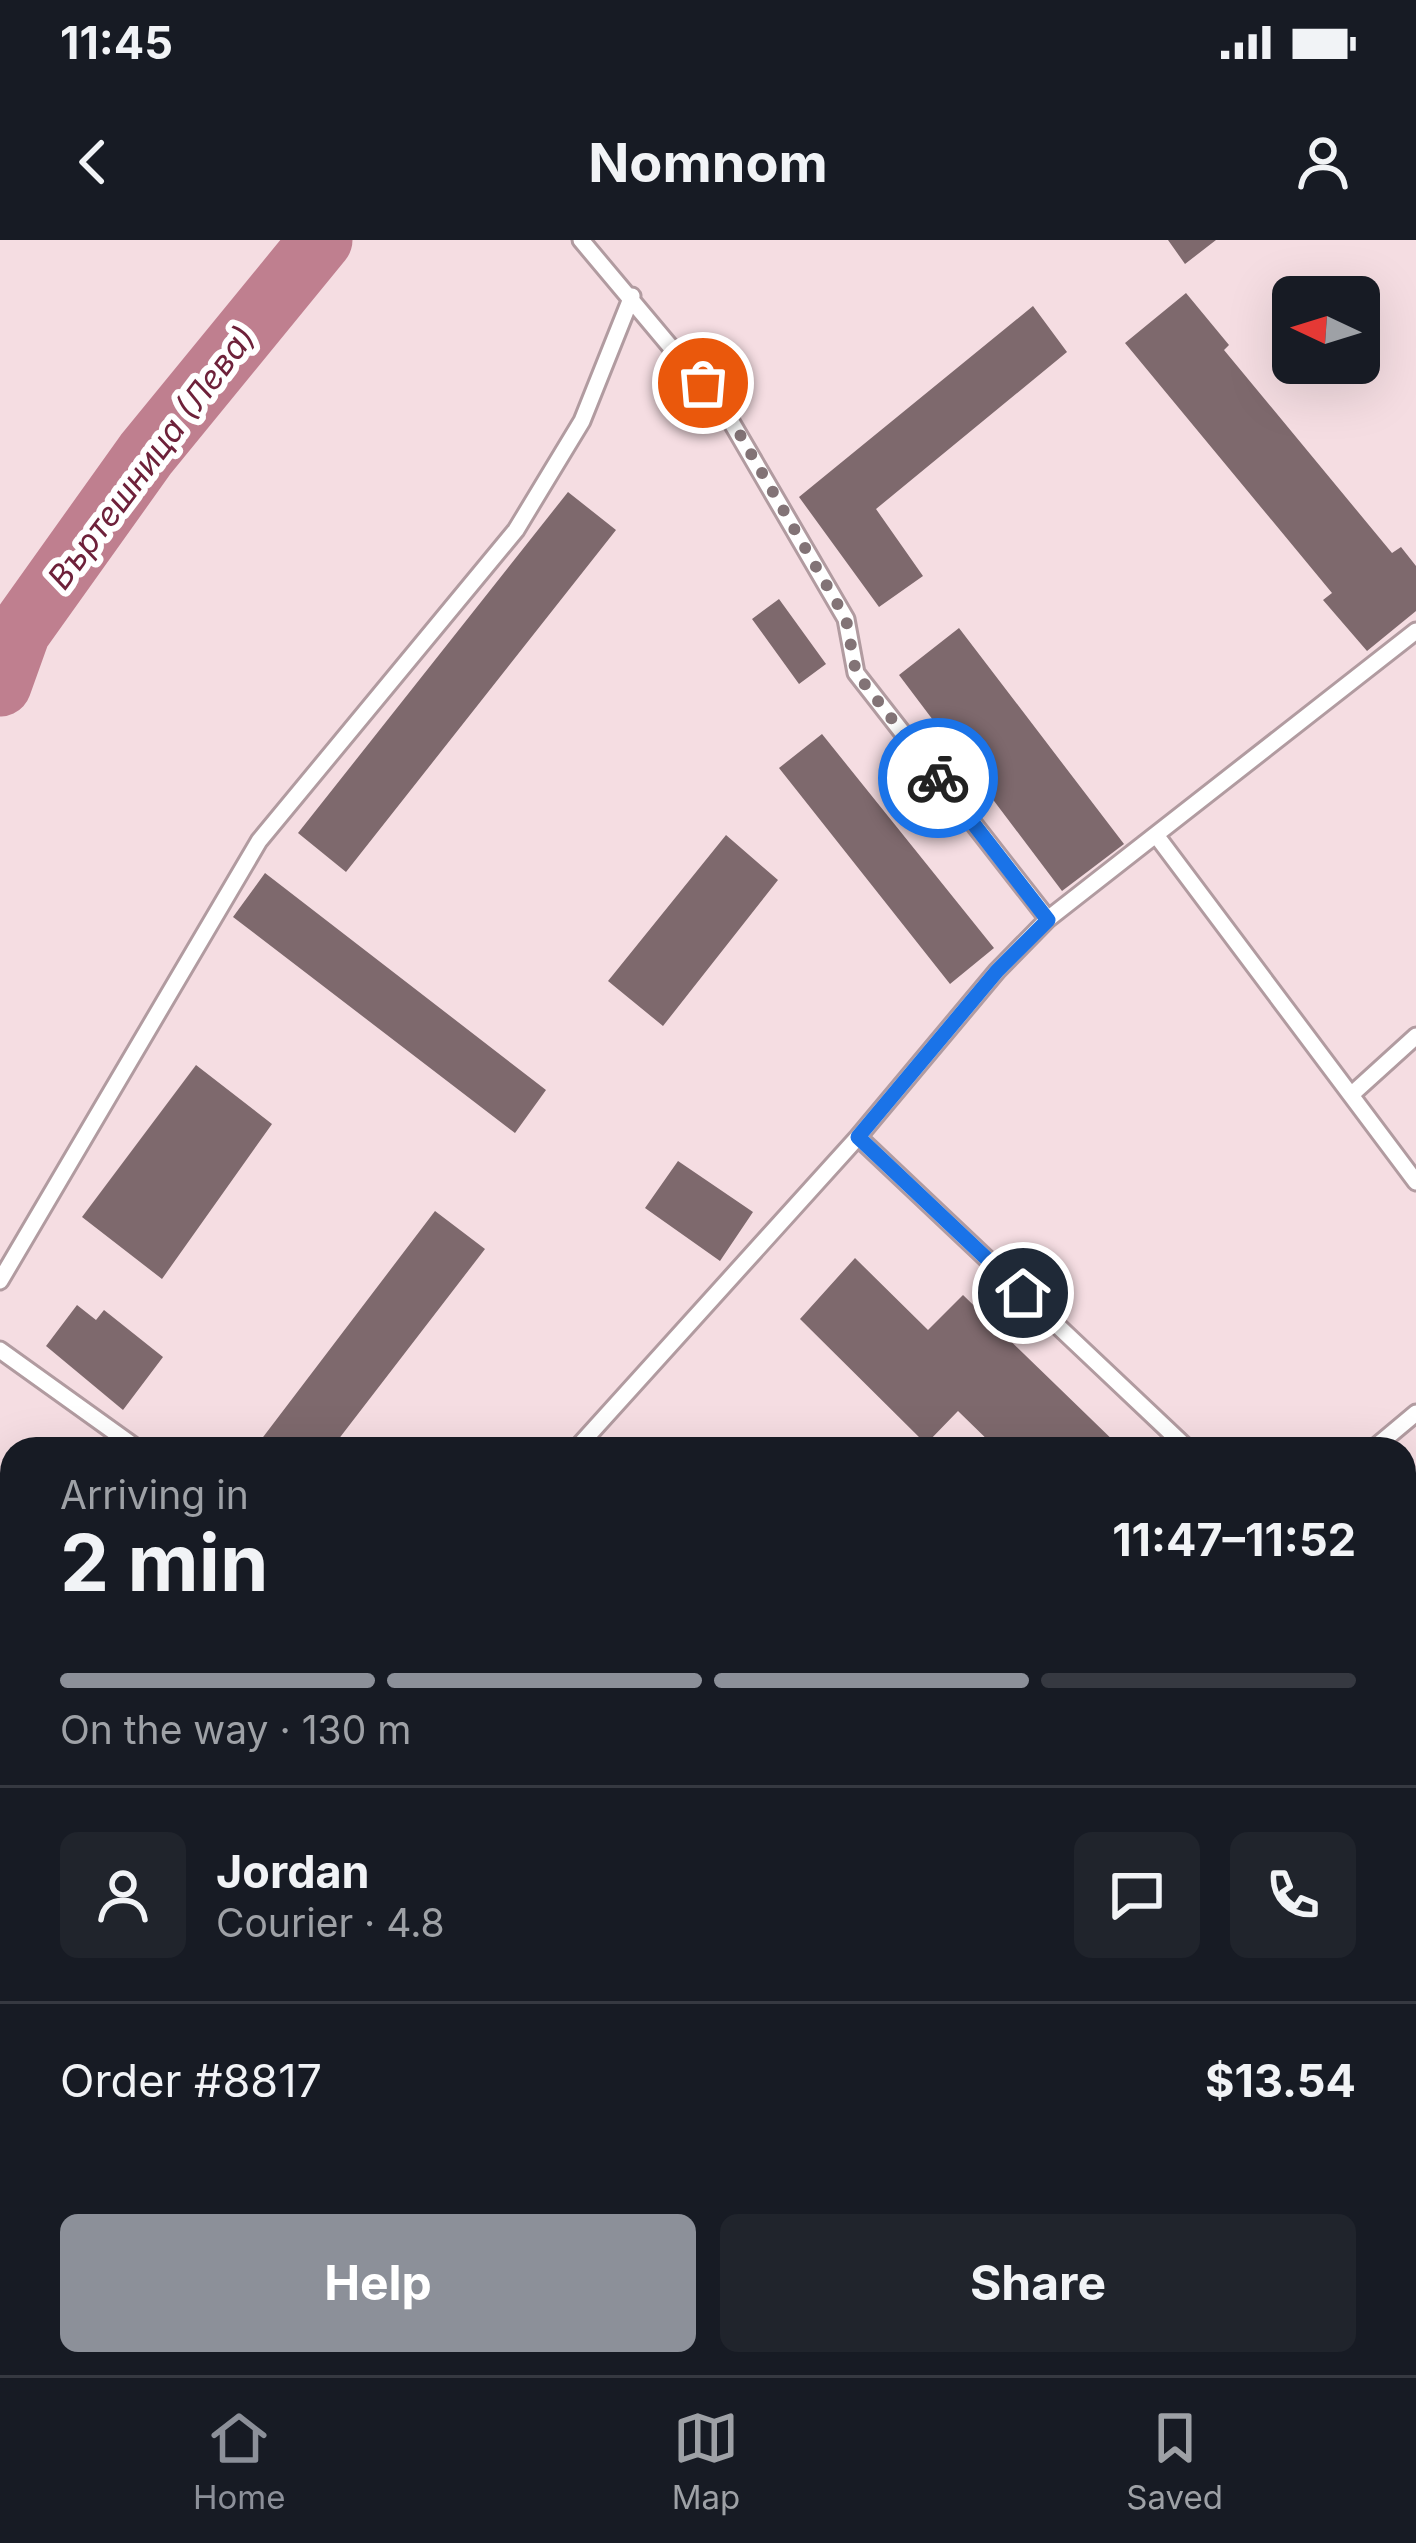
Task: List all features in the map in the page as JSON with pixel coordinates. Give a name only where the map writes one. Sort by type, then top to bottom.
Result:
[{"type":"lane","points":[[581,240],[727,412],[846,619],[856,673],[1048,920]]},
{"type":"lane","points":[[0,1281],[259,841],[516,530],[582,421],[632,296]]},
{"type":"lane","points":[[587,1437],[858,1137],[997,971],[1048,920],[1416,631]]},
{"type":"lane","points":[[1156,836],[1416,1182]]},
{"type":"lane","points":[[1351,1095],[1416,1036]]},
{"type":"lane","points":[[858,1137],[1176,1437]]},
{"type":"lane","points":[[0,1350],[121,1437]]},
{"type":"lane","points":[[1387,1437],[1416,1413]]},
{"type":"building","points":[[1168,240],[1216,240],[1185,264]]},
{"type":"building","points":[[1186,293],[1229,345],[1224,350],[1392,553],[1401,547],[1416,566],[1416,611],[1367,651],[1323,600],[1332,593],[1125,343]]},
{"type":"building","points":[[1033,306],[1067,352],[876,509],[923,576],[879,607],[799,497]]},
{"type":"building","points":[[568,492],[616,530],[346,872],[298,833]]},
{"type":"building","points":[[779,599],[826,664],[799,684],[752,619]]},
{"type":"building","points":[[959,628],[1124,844],[1062,891],[899,675]]},
{"type":"building","points":[[822,734],[994,948],[950,984],[779,768]]},
{"type":"building","points":[[726,835],[778,880],[663,1026],[608,981]]},
{"type":"building","points":[[265,873],[546,1090],[515,1133],[233,917]]},
{"type":"building","points":[[196,1065],[272,1124],[162,1279],[82,1217]]},
{"type":"building","points":[[678,1161],[753,1212],[720,1261],[645,1208]]},
{"type":"building","points":[[435,1211],[485,1249],[340,1437],[263,1437]]},
{"type":"building","points":[[855,1258],[928,1330],[963,1295],[1110,1437],[985,1437],[958,1411],[933,1437],[919,1437],[800,1319]]},
{"type":"building","points":[[77,1305],[96,1320],[104,1310],[163,1357],[123,1410],[46,1346]]},
{"type":"waterway","name":"Въртешница (Лева)","points":[[0,685],[19,632],[146,454],[321,240]]},
{"type":"way so far","points":[[703,383],[727,412],[846,619],[856,673],[938,778]]},
{"type":"route","points":[[938,778],[1048,920],[997,971],[858,1137],[1023,1293]]}]
